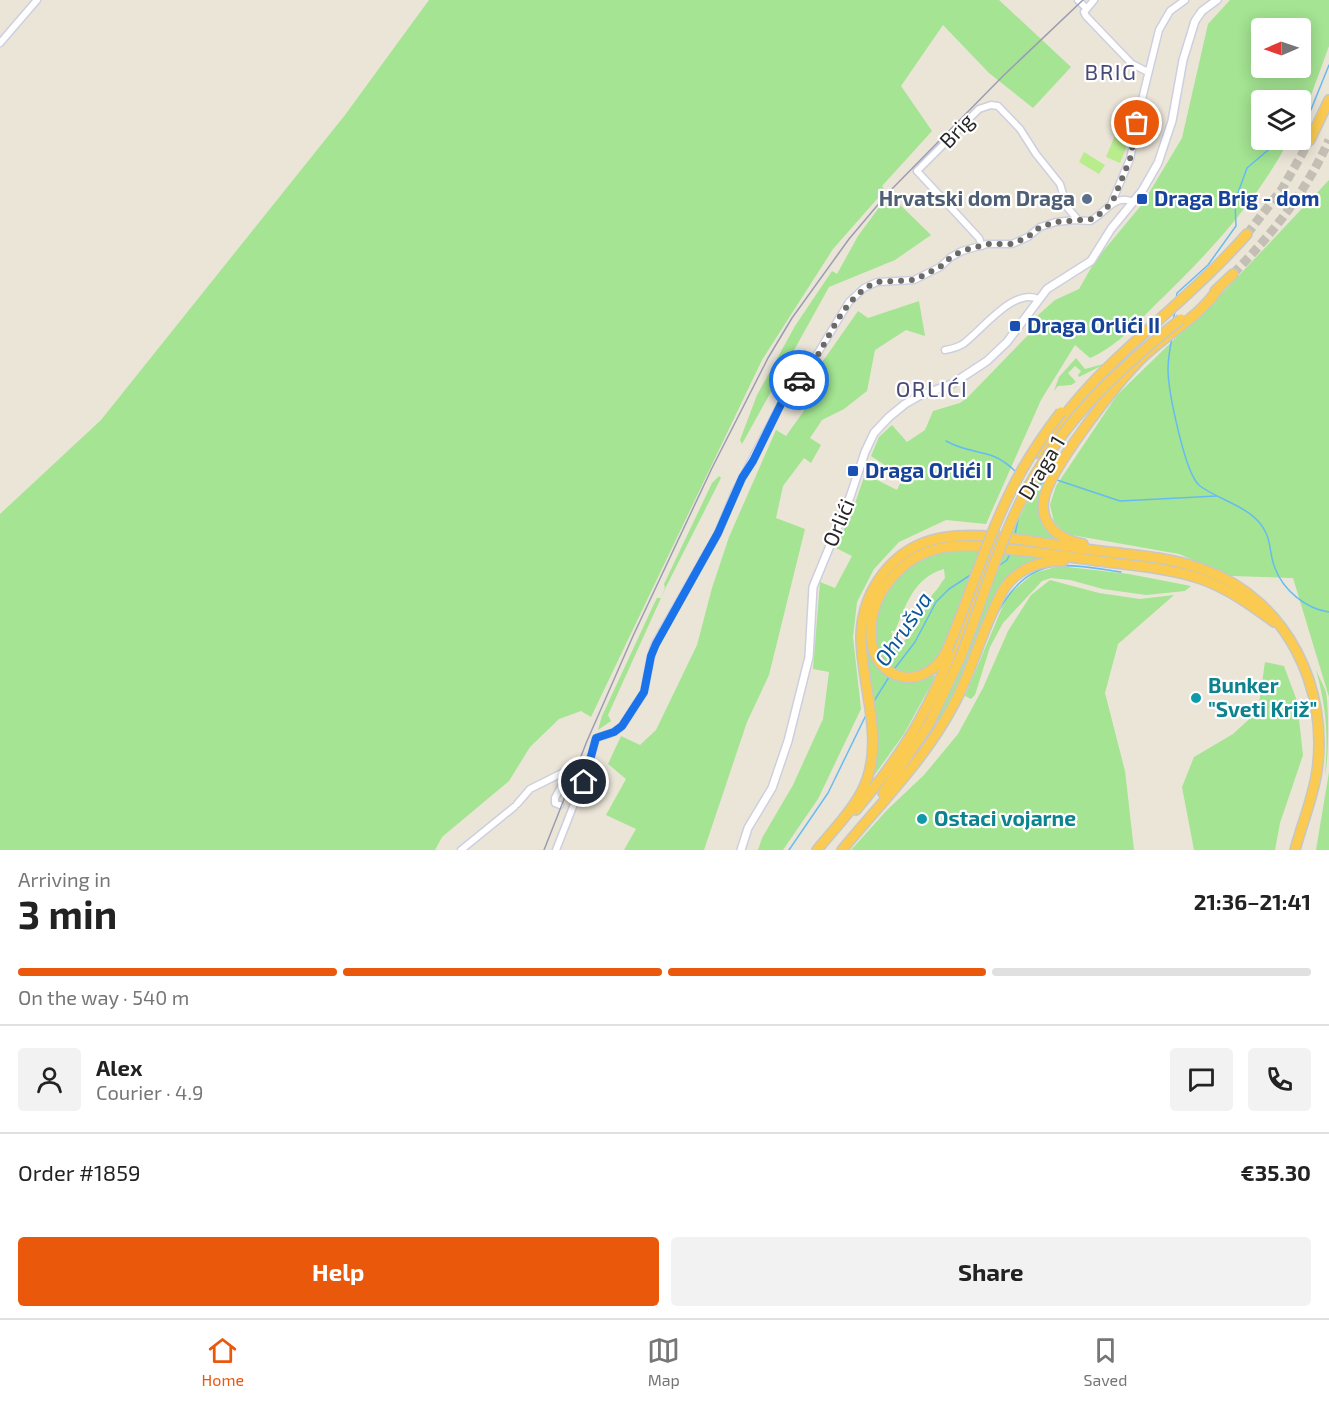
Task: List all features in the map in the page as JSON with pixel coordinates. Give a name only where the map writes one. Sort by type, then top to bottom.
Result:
[{"type":"highway","points":[[1311,138],[1329,100]]},
{"type":"highway","points":[[836,850],[884,792],[940,702],[953,653],[992,532],[1009,494],[1030,457],[1079,389],[1115,361],[1247,234]]},
{"type":"highway","points":[[1233,274],[1137,363],[1097,413],[1054,475],[1044,495],[1044,514],[1048,525],[1054,532],[1073,542],[1171,557],[1190,570],[1229,586],[1282,629],[1309,676],[1316,700],[1320,750],[1315,780],[1295,850]]},
{"type":"highway","name":"Draga 1","points":[[953,653],[1015,513],[1053,446],[1083,407],[1112,377],[1183,320]]},
{"type":"highway","points":[[817,850],[862,791],[871,766],[873,739],[862,660],[866,627],[885,586],[906,564],[934,549],[977,541],[1190,570]]},
{"type":"highway","points":[[842,850],[943,725],[955,703],[1002,592],[1015,576],[1036,564],[1059,561],[1175,576],[1190,570]]},
{"type":"highway","points":[[866,627],[875,655],[887,670],[897,676],[909,677],[931,672],[953,653]]},
{"type":"highway","points":[[823,850],[867,797],[905,745],[953,653]]},
{"type":"street","points":[[0,43],[37,0]]},
{"type":"street","points":[[1078,0],[1086,8]]},
{"type":"street","points":[[1094,0],[1086,8],[1084,12],[1086,16],[1131,64],[1148,72]]},
{"type":"street","points":[[1112,203],[1130,159],[1159,30],[1173,7],[1185,0]]},
{"type":"street","points":[[556,850],[566,808],[588,771],[596,738],[614,732],[622,726],[644,692],[651,656],[656,644],[718,533],[739,485],[782,402],[805,374],[849,302],[864,288],[877,282],[914,280],[940,267],[956,254],[982,246],[1012,244],[1043,226],[1056,222],[1094,219],[1112,203],[1123,199],[1134,202],[1155,169],[1167,138],[1175,108],[1183,60],[1195,21],[1202,11],[1217,0]]},
{"type":"street","name":"Brig","points":[[982,246],[979,238],[917,171],[974,114],[985,106],[998,106],[1017,125],[1039,159],[1060,184],[1067,207],[1078,220]]},
{"type":"street","name":"Orlići","points":[[741,850],[748,828],[777,774],[793,726],[809,657],[811,602],[816,577],[874,433],[905,404],[957,381],[995,354],[1011,337],[1038,299],[1055,283],[1091,261],[1111,229],[1134,202]]},
{"type":"street","name":"Orlići","points":[[945,350],[963,344],[992,318],[1021,297],[1029,296],[1038,299]]},
{"type":"street","points":[[461,850],[516,805],[536,784],[562,772],[567,776],[555,798],[555,803],[566,808]]},
{"type":"green space","points":[[429,0],[999,0],[1071,67],[1033,108],[989,73],[943,25],[901,86],[932,131],[882,186],[885,190],[833,249],[762,360],[591,717],[581,711],[559,719],[530,747],[509,781],[442,837],[435,850],[0,850],[0,514],[101,420],[345,115]]},
{"type":"green space","points":[[1230,0],[1329,0],[1329,46],[1311,96],[1311,90],[1251,90],[1251,150],[1283,150],[1245,207],[1192,268],[1117,342],[1090,358],[1075,345],[1041,400],[986,524],[946,520],[899,542],[874,569],[857,602],[853,637],[861,709],[818,799],[783,850],[758,850],[762,838],[793,785],[823,719],[829,672],[813,669],[820,582],[835,588],[852,556],[834,547],[850,518],[865,474],[897,490],[903,477],[871,456],[879,437],[892,425],[907,442],[925,430],[933,411],[960,403],[968,397],[1032,331],[1027,325],[1055,300],[1079,289],[1095,261],[1143,203],[1182,138],[1208,24]]},
{"type":"green space","points":[[1119,126],[1133,131],[1120,163],[1106,157]]},
{"type":"green space","points":[[1084,152],[1105,165],[1099,174],[1079,162]]},
{"type":"green space","points":[[1329,180],[1329,697],[1293,578],[1230,576],[1179,554],[1066,534],[1054,522],[1050,505],[1056,486],[1117,395],[1228,287]]},
{"type":"green space","points":[[889,194],[931,235],[895,260],[829,287],[742,444],[740,440],[757,395],[795,326],[832,271],[837,274],[858,236]]},
{"type":"green space","points":[[919,301],[925,336],[906,330],[875,350],[867,391],[844,409],[822,420],[810,438],[821,445],[811,463],[804,458],[783,486],[776,518],[805,529],[769,675],[747,722],[704,850],[624,850],[636,829],[606,815],[626,779],[608,764],[621,736],[640,745],[656,730],[697,645],[712,588],[729,537],[776,430],[786,436],[818,391],[809,381],[858,311],[868,318]]},
{"type":"green space","points":[[1076,358],[1085,369],[1107,363],[1079,377],[1081,371],[1075,366],[1068,373],[1076,382],[1071,385],[1058,386],[1054,391],[1059,377]]},
{"type":"green space","points":[[1053,468],[1041,492],[1040,515],[1061,543],[1029,538],[1027,557],[1045,558],[1017,572],[952,701],[917,754],[960,666],[962,667],[998,570],[972,577],[944,650],[929,668],[935,677],[904,734],[873,777],[878,740],[867,655],[866,627],[875,627],[887,591],[908,567],[937,554],[975,550],[977,531],[1011,535],[1042,472]],"holes":[[[944,569],[945,578],[915,617],[910,627],[913,632],[902,643],[894,640],[891,631],[895,631],[907,602],[918,585],[925,578]]]},
{"type":"green space","points":[[719,476],[721,478],[661,598],[665,588],[664,584],[712,483]]},
{"type":"green space","points":[[1059,566],[1129,574],[1191,586],[1185,591],[1146,595],[1103,589],[1070,580],[1051,578],[1042,581],[1003,623],[990,647],[975,695],[971,699],[965,696],[1007,596],[1034,573]]},
{"type":"green space","points":[[1050,580],[1099,593],[1140,599],[1174,595],[1118,644],[1105,693],[1125,771],[1134,850],[851,850],[887,810],[924,775],[958,734],[983,688],[1008,631],[1031,595]]},
{"type":"green space","points":[[657,598],[661,598],[608,715],[611,721],[598,730],[602,716],[653,606]]},
{"type":"green space","points":[[1265,662],[1284,666],[1297,701],[1303,755],[1280,823],[1275,850],[1194,850],[1182,787],[1194,757],[1233,734],[1258,711]]},
{"type":"green space","points":[[1316,670],[1326,692],[1327,700],[1328,746],[1325,776],[1326,723]]},
{"type":"green space","points":[[1329,772],[1329,850],[1316,850]]},
{"type":"waterway","points":[[1311,110],[1329,65]]},
{"type":"waterway","points":[[1176,300],[1177,293],[1208,265],[1236,226],[1235,201],[1247,168],[1268,150]]},
{"type":"waterway","points":[[1173,321],[1175,311]]},
{"type":"waterway","name":"Ohrušva","points":[[1172,337],[1168,369],[1171,395],[1183,450],[1194,479],[1209,492],[1254,517],[1266,533],[1273,564],[1284,584],[1304,603],[1329,612]]},
{"type":"waterway","points":[[946,441],[956,446],[991,455],[1017,473]]},
{"type":"waterway","name":"Ohrušva","points":[[1033,489],[1046,480]]},
{"type":"waterway","name":"Ohrušva","points":[[1057,480],[1120,501],[1217,496]]},
{"type":"waterway","name":"Ohrušva","points":[[1015,535],[1018,519]]},
{"type":"waterway","name":"Ohrušva","points":[[997,567],[1007,560],[1010,554]]},
{"type":"waterway","points":[[968,686],[998,612],[1022,581],[1037,571],[1056,566],[1080,566],[1121,572]]},
{"type":"waterway","name":"Ohrušva","points":[[895,668],[915,642],[936,602],[949,589],[972,574]]},
{"type":"waterway","name":"Ohrušva","points":[[874,701],[889,677]]},
{"type":"waterway","name":"Ohrušva","points":[[789,850],[828,793],[867,713]]},
{"type":"tunnel","points":[[1233,274],[1262,243],[1287,211],[1310,177],[1329,140]]},
{"type":"tunnel","points":[[1247,234],[1282,189],[1304,150]]},
{"type":"railway","points":[[544,850],[587,741],[633,636],[712,468],[768,358],[792,318],[849,239],[887,194],[1003,76],[1083,0]]},
{"type":"way so far","points":[[799,380],[817,356],[849,302],[864,288],[877,282],[914,280],[940,267],[962,251],[987,244],[1012,244],[1028,237],[1040,227],[1056,222],[1090,221],[1102,213],[1112,203],[1125,174],[1137,123]]},
{"type":"place","name":"Hrvatski dom Draga","points":[[1087,199]]},
{"type":"place","name":"Draga Brig - dom","points":[[1142,199]]},
{"type":"place","name":"Draga Orlići II","points":[[1015,326]]},
{"type":"place","name":"Draga Orlići I","points":[[853,471]]},
{"type":"place","name":"Bunker \"Sveti Križ\"","points":[[1196,698]]},
{"type":"place","name":"Ostaci vojarne","points":[[922,819]]},
{"type":"district","name":"BRIG","points":[[1111,72]]},
{"type":"district","name":"ORLIĆI","points":[[932,389]]},
{"type":"route","points":[[584,782],[596,738],[614,732],[622,726],[644,692],[649,663],[656,644],[718,533],[732,504],[735,492],[782,402],[799,380]]}]
